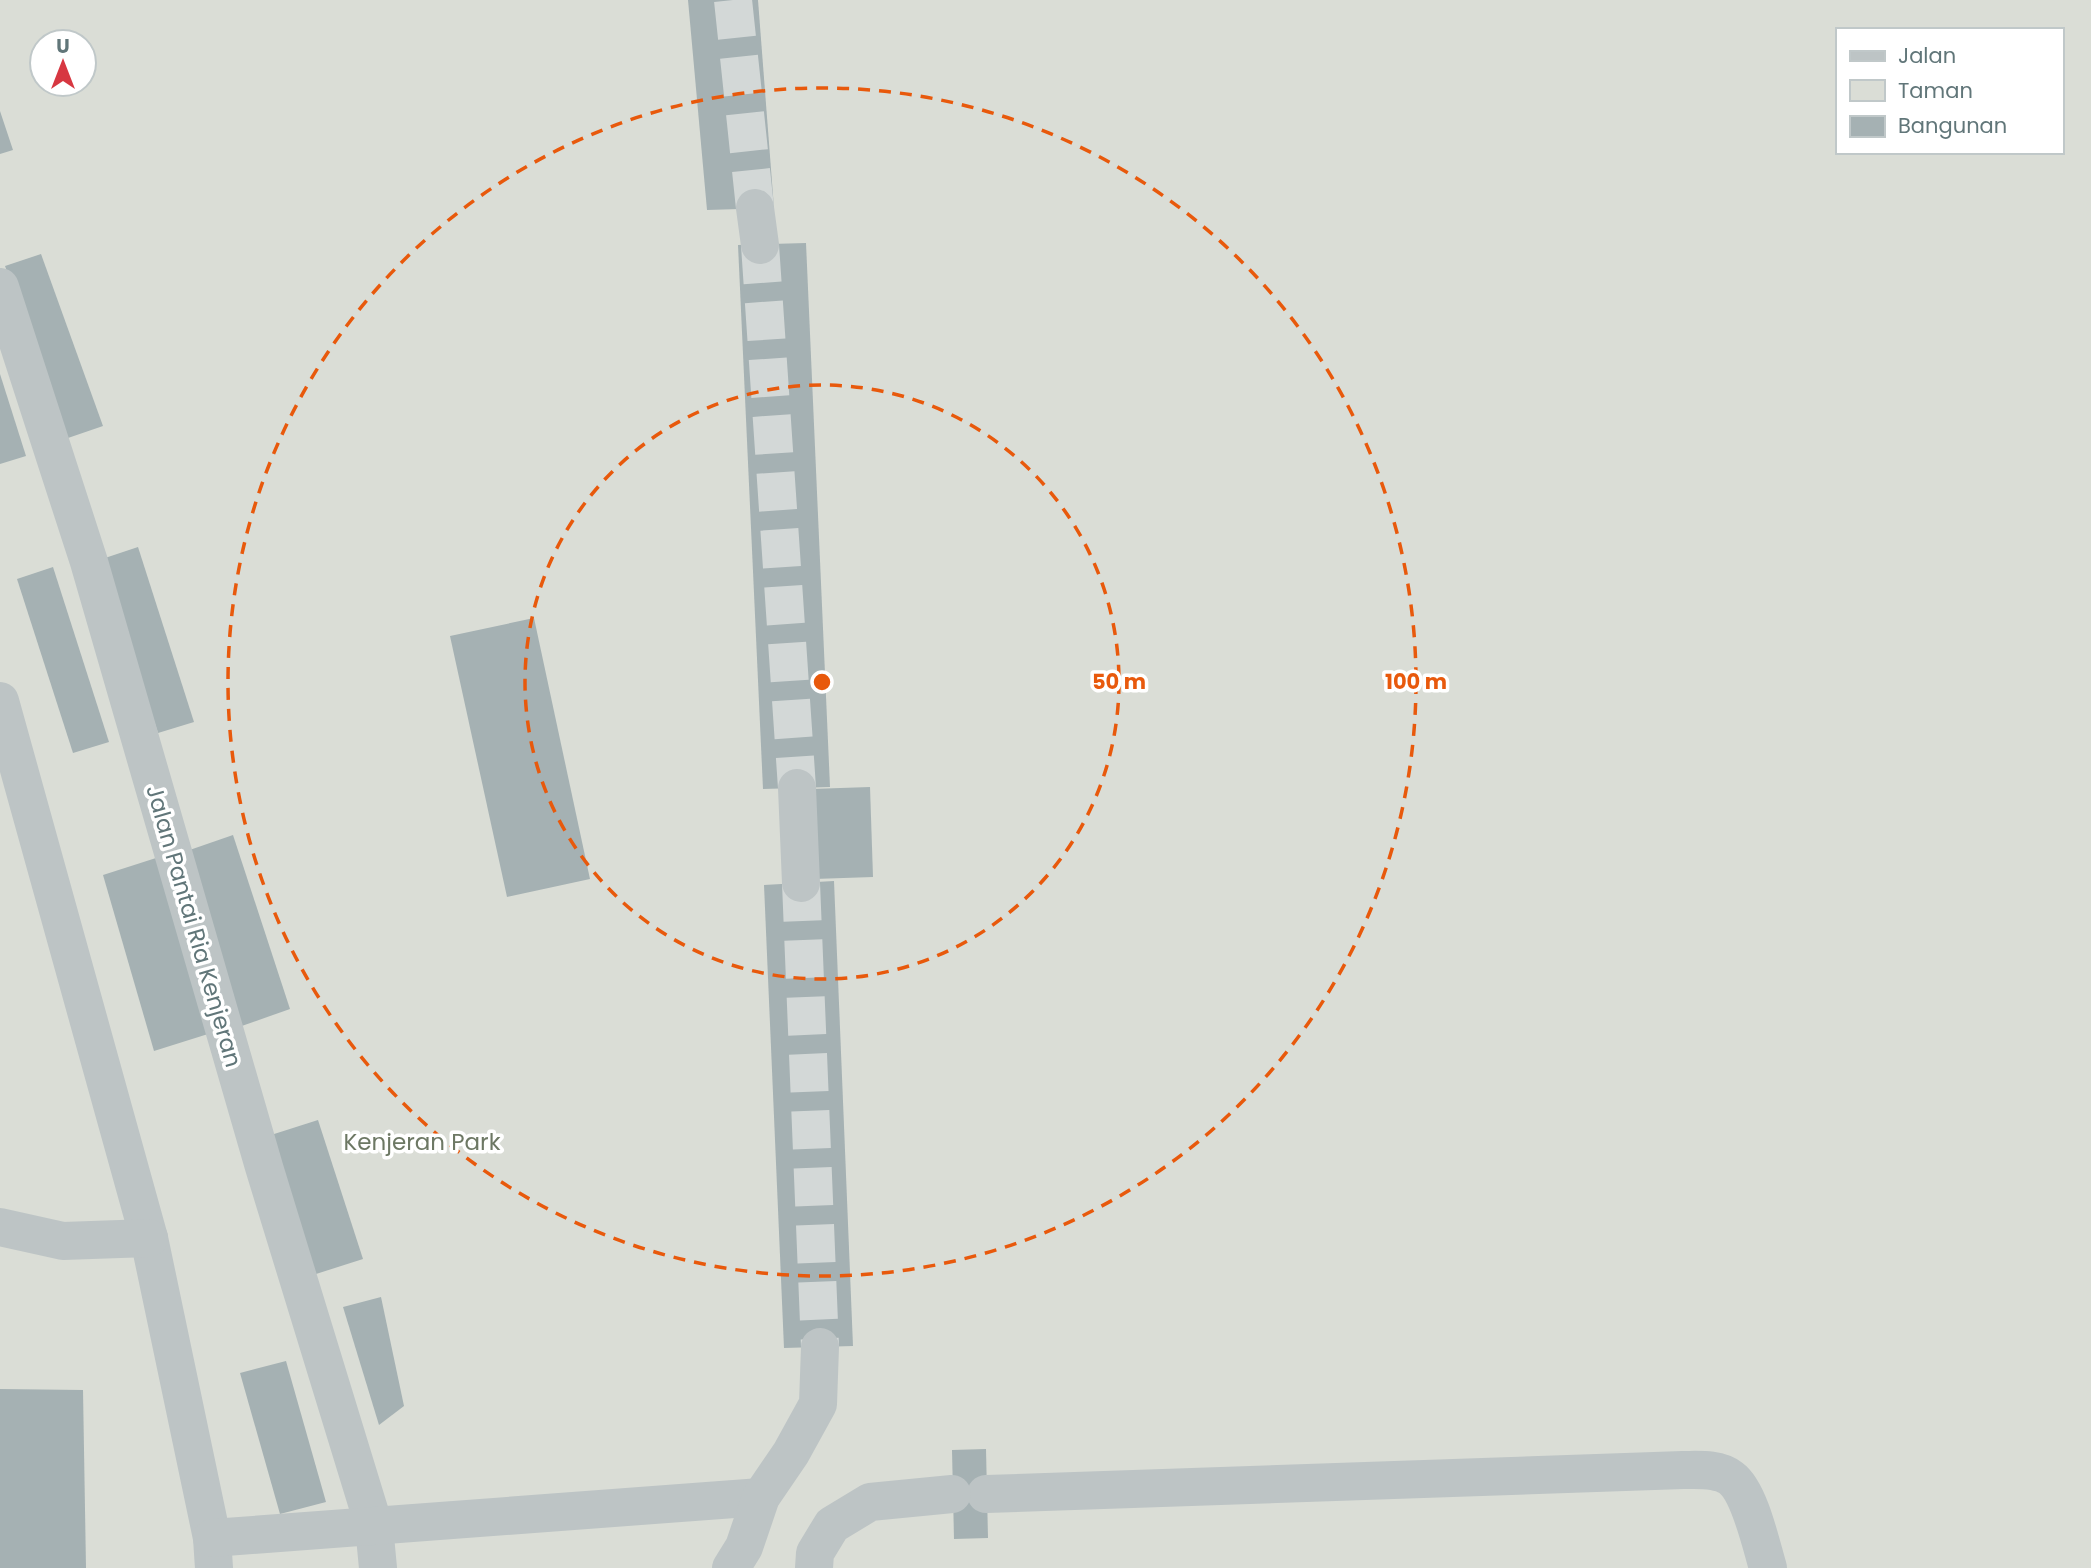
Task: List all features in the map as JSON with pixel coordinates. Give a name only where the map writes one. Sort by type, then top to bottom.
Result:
[{"type":"lane","name":"Jalan Pantai Ria Kenjeran","points":[[0,287],[89,562],[260,1154],[374,1526],[378,1568]]},
{"type":"lane","points":[[0,701],[149,1238],[213,1553],[374,1526],[761,1497]]},
{"type":"lane","points":[[797,788],[801,883]]},
{"type":"lane","points":[[0,1227],[63,1241],[149,1238]]},
{"type":"lane","points":[[731,1568],[744,1547],[761,1497],[791,1453],[818,1404],[820,1347]]},
{"type":"lane","points":[[814,1568],[815,1553],[832,1525],[870,1502],[969,1494],[1655,1471],[1711,1471],[1731,1478],[1749,1502],[1768,1568]]},
{"type":"green space","name":"Kenjeran Park","points":[[0,0],[2091,0],[2091,1568],[0,1568]]},
{"type":"building","points":[[688,0],[758,0],[774,208],[707,210]]},
{"type":"building","points":[[0,111],[13,150],[0,154]]},
{"type":"building","points":[[806,243],[830,787],[763,789],[738,245]]},
{"type":"building","points":[[41,254],[103,426],[68,438],[5,266]]},
{"type":"building","points":[[0,374],[26,456],[0,464]]},
{"type":"building","points":[[138,547],[194,722],[158,733],[102,559]]},
{"type":"building","points":[[53,567],[109,742],[73,753],[17,579]]},
{"type":"building","points":[[534,618],[590,879],[507,897],[450,636]]},
{"type":"building","points":[[870,787],[873,877],[814,879],[811,789]]},
{"type":"building","points":[[233,835],[290,1009],[236,1028],[181,853]]},
{"type":"building","points":[[156,858],[208,1034],[154,1051],[103,875]]},
{"type":"building","points":[[834,881],[853,1346],[784,1348],[764,885]]},
{"type":"building","points":[[318,1120],[363,1259],[316,1274],[271,1135]]},
{"type":"building","points":[[381,1297],[404,1406],[379,1425],[343,1307]]},
{"type":"building","points":[[286,1361],[326,1502],[280,1514],[240,1373]]},
{"type":"building","points":[[0,1389],[83,1390],[86,1568],[0,1568]]},
{"type":"building","points":[[986,1449],[988,1538],[954,1539],[952,1450]]},
{"type":"tunnel","points":[[733,0],[755,208]]},
{"type":"tunnel","points":[[760,245],[797,788]]},
{"type":"tunnel","points":[[801,883],[820,1347]]}]
